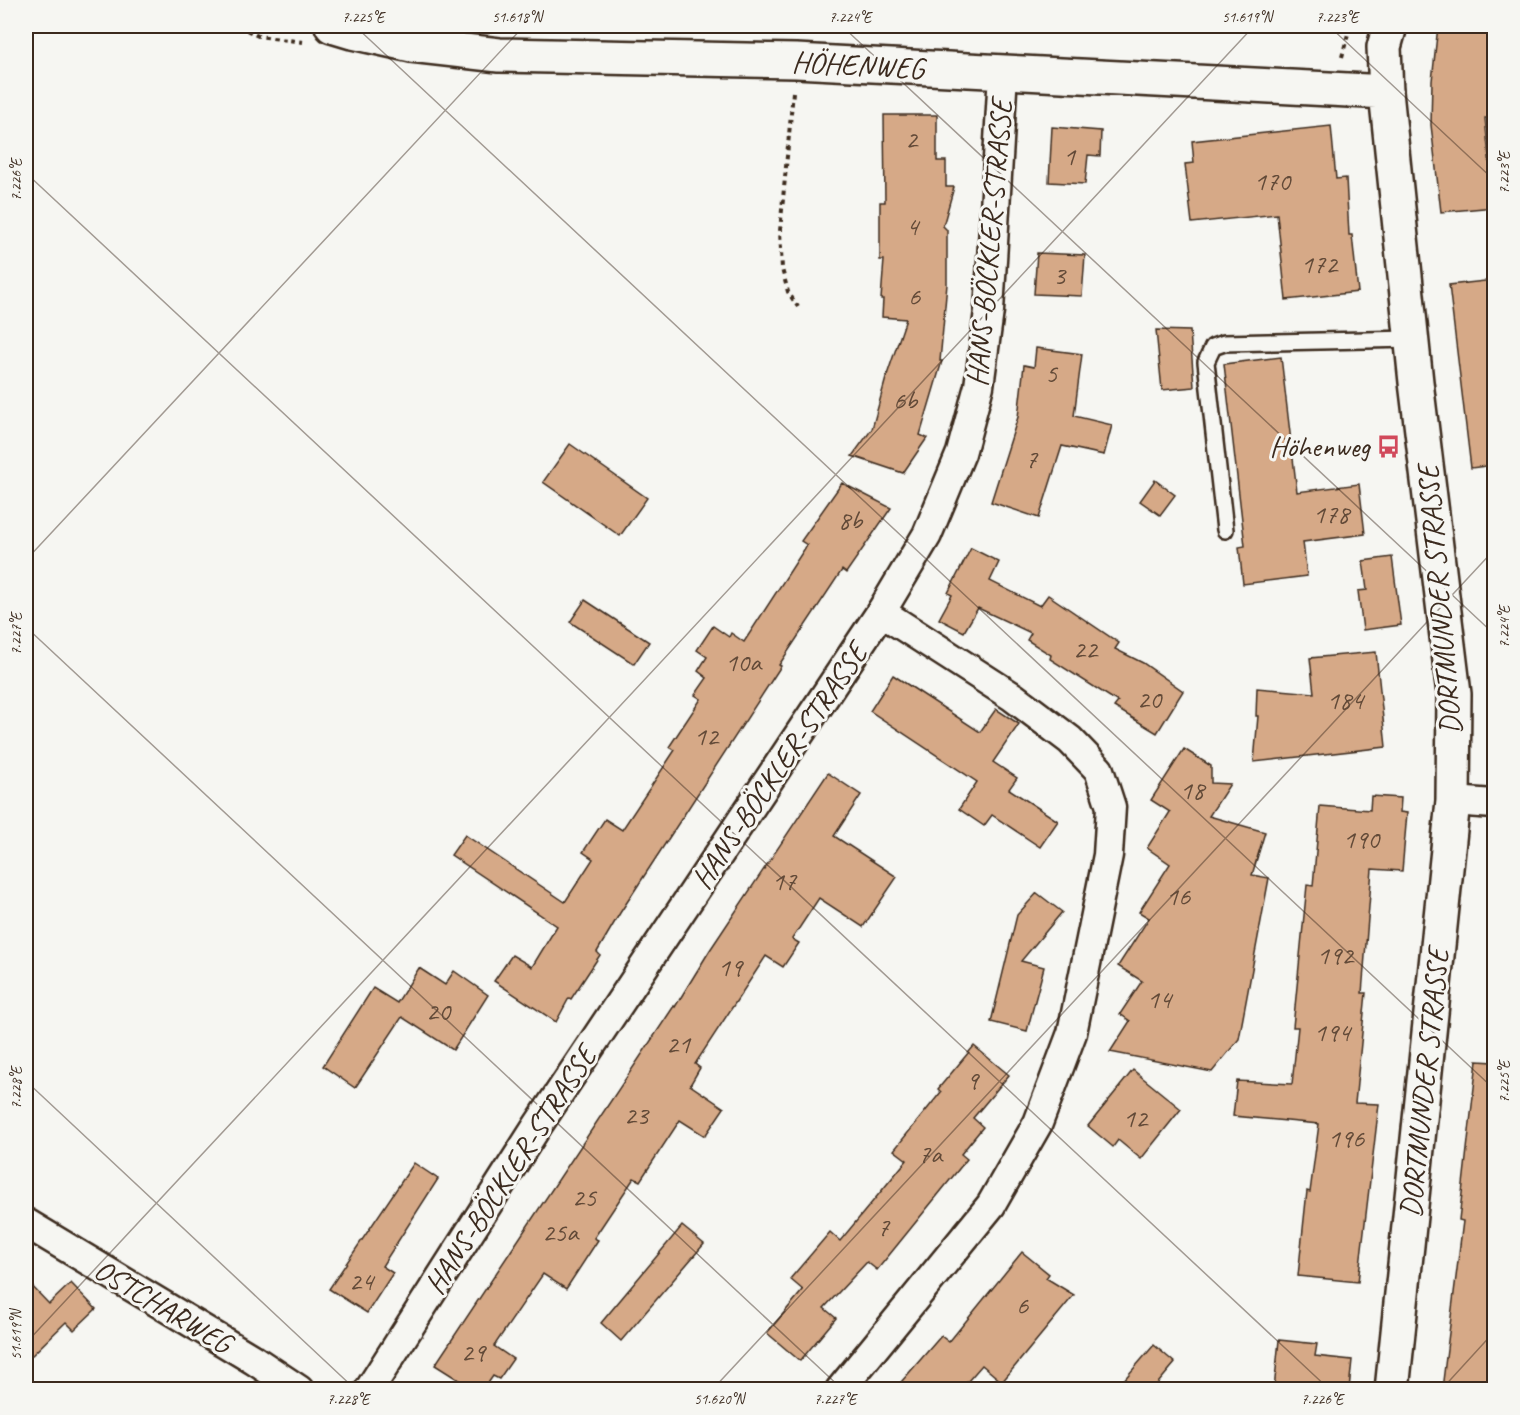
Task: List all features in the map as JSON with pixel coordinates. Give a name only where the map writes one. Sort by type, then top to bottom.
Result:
[{"type":"main road","name":"HÖHENWEG","points":[[332,26],[411,45],[499,55],[796,61],[1386,92]]},
{"type":"main road","name":"DORTMUNDER STRASSE","points":[[1390,26],[1384,47],[1386,92],[1412,339],[1454,694],[1453,801],[1392,1389]]},
{"type":"street","name":"HANS-BÖCKLER-STRASSE","points":[[369,1389],[538,1125],[881,612],[927,535],[961,453],[979,386],[989,311],[1003,73]]},
{"type":"street","points":[[840,1389],[991,1206],[1038,1123],[1072,1033],[1108,855],[1111,807],[1099,770],[1070,740],[1013,697],[881,612]]},
{"type":"street","points":[[1453,801],[1494,804]]},
{"type":"street","name":"OSTCHARWEG","points":[[26,1223],[299,1389]]},
{"type":"lane","points":[[1225,530],[1206,362],[1213,347],[1224,342],[1412,339]]},
{"type":"path","points":[[796,61],[780,231],[782,269],[788,292],[798,307]]},
{"type":"building","points":[[1438,26],[1494,26],[1491,118],[1485,118],[1494,207],[1441,212],[1431,125],[1432,81]]},
{"type":"building","points":[[884,115],[937,115],[937,161],[946,161],[946,187],[954,187],[943,226],[947,230],[947,284],[940,361],[942,361],[920,435],[927,438],[903,473],[852,456],[872,429],[906,319],[882,317],[884,260],[880,260],[880,202],[885,202]]},
{"type":"building","points":[[1331,126],[1336,179],[1346,178],[1349,235],[1352,235],[1358,292],[1286,300],[1277,214],[1192,223],[1185,164],[1194,163],[1192,141]]},
{"type":"building","points":[[1052,127],[1101,131],[1100,156],[1088,155],[1085,184],[1049,182]]},
{"type":"building","points":[[1037,253],[1085,255],[1082,296],[1034,294]]},
{"type":"building","points":[[1494,280],[1494,465],[1471,468],[1449,285]]},
{"type":"building","points":[[1156,330],[1190,331],[1194,387],[1162,390]]},
{"type":"building","points":[[1036,348],[1082,354],[1074,416],[1112,425],[1104,455],[1062,446],[1039,518],[991,502],[1018,417],[1024,365],[1034,367]]},
{"type":"building","points":[[1281,357],[1297,492],[1359,484],[1365,534],[1303,542],[1307,576],[1243,584],[1239,547],[1245,546],[1224,364]]},
{"type":"building","points":[[570,444],[647,498],[620,536],[543,482]]},
{"type":"building","points":[[1155,480],[1175,495],[1160,515],[1140,501]]},
{"type":"building","points":[[842,483],[891,508],[846,573],[842,570],[779,665],[781,666],[620,913],[597,952],[600,955],[571,999],[569,998],[556,1022],[494,981],[512,955],[532,967],[557,926],[451,855],[465,835],[565,902],[593,859],[583,852],[605,819],[622,830],[675,750],[669,747],[701,699],[695,695],[707,678],[698,671],[707,657],[697,650],[713,626],[729,637],[731,633],[744,642],[807,545],[801,541]]},
{"type":"building","points":[[971,548],[999,562],[990,581],[1040,606],[1048,595],[1119,643],[1115,649],[1143,663],[1183,691],[1157,733],[1114,707],[1118,702],[1050,659],[1051,655],[1027,640],[1031,633],[978,608],[964,632],[939,619],[952,595],[948,593]]},
{"type":"building","points":[[1392,557],[1401,625],[1363,630],[1358,591],[1367,590],[1363,561]]},
{"type":"building","points":[[585,600],[649,642],[634,664],[570,622]]},
{"type":"building","points":[[1376,652],[1386,747],[1254,762],[1258,716],[1256,716],[1257,688],[1314,693],[1310,658]]},
{"type":"building","points":[[893,675],[980,732],[996,709],[1019,724],[993,762],[1017,778],[1009,789],[1058,821],[1040,847],[992,815],[984,826],[959,809],[977,782],[870,711]]},
{"type":"building","points":[[1184,749],[1211,766],[1211,783],[1230,784],[1209,816],[1265,832],[1252,875],[1269,878],[1239,1039],[1212,1072],[1110,1052],[1130,1021],[1120,1014],[1142,981],[1118,966],[1149,918],[1139,912],[1170,864],[1147,848],[1170,812],[1151,800]]},
{"type":"building","points":[[828,773],[861,795],[834,836],[897,877],[863,927],[819,898],[792,939],[799,943],[783,967],[766,956],[695,1064],[700,1068],[690,1085],[724,1108],[705,1136],[680,1120],[640,1181],[634,1178],[594,1238],[598,1240],[566,1289],[543,1274],[494,1346],[513,1359],[499,1379],[493,1376],[484,1389],[473,1389],[435,1365],[675,1007],[710,950]]},
{"type":"building","points":[[1371,796],[1401,798],[1400,812],[1407,813],[1402,871],[1372,869],[1362,993],[1366,993],[1355,1103],[1379,1104],[1358,1282],[1298,1276],[1307,1191],[1310,1192],[1319,1124],[1233,1116],[1237,1081],[1292,1084],[1298,1027],[1293,1027],[1307,885],[1313,886],[1320,806],[1370,810]]},
{"type":"building","points":[[1037,893],[1062,912],[1021,961],[1044,967],[1027,1031],[991,1022],[1017,915]]},
{"type":"building","points":[[419,968],[445,985],[454,971],[488,995],[453,1050],[402,1017],[355,1088],[323,1066],[373,988],[397,1003]]},
{"type":"building","points":[[974,1046],[1009,1075],[973,1118],[983,1127],[961,1154],[967,1159],[877,1270],[867,1262],[824,1308],[836,1318],[800,1361],[767,1333],[803,1290],[790,1279],[830,1232],[840,1241],[907,1160],[894,1150],[941,1092],[938,1089]]},
{"type":"building","points":[[1477,1061],[1494,1062],[1494,1389],[1442,1389],[1463,1221],[1459,1220]]},
{"type":"building","points":[[1133,1070],[1181,1109],[1141,1159],[1118,1140],[1113,1147],[1088,1126]]},
{"type":"building","points":[[414,1163],[438,1179],[382,1266],[393,1273],[367,1313],[329,1289]]},
{"type":"building","points":[[682,1226],[704,1244],[621,1341],[601,1323]]},
{"type":"building","points":[[1022,1252],[1049,1274],[1046,1278],[1074,1295],[1002,1382],[982,1365],[961,1389],[895,1389],[941,1336],[949,1342]]},
{"type":"building","points":[[26,1280],[49,1304],[71,1283],[96,1309],[74,1330],[66,1322],[26,1361]]},
{"type":"building","points":[[1279,1340],[1317,1344],[1315,1356],[1352,1360],[1349,1389],[1274,1389]]},
{"type":"building","points":[[1154,1345],[1175,1363],[1153,1389],[1116,1389]]},
{"type":"place","name":"Höhenweg","points":[[1388,446]]}]
